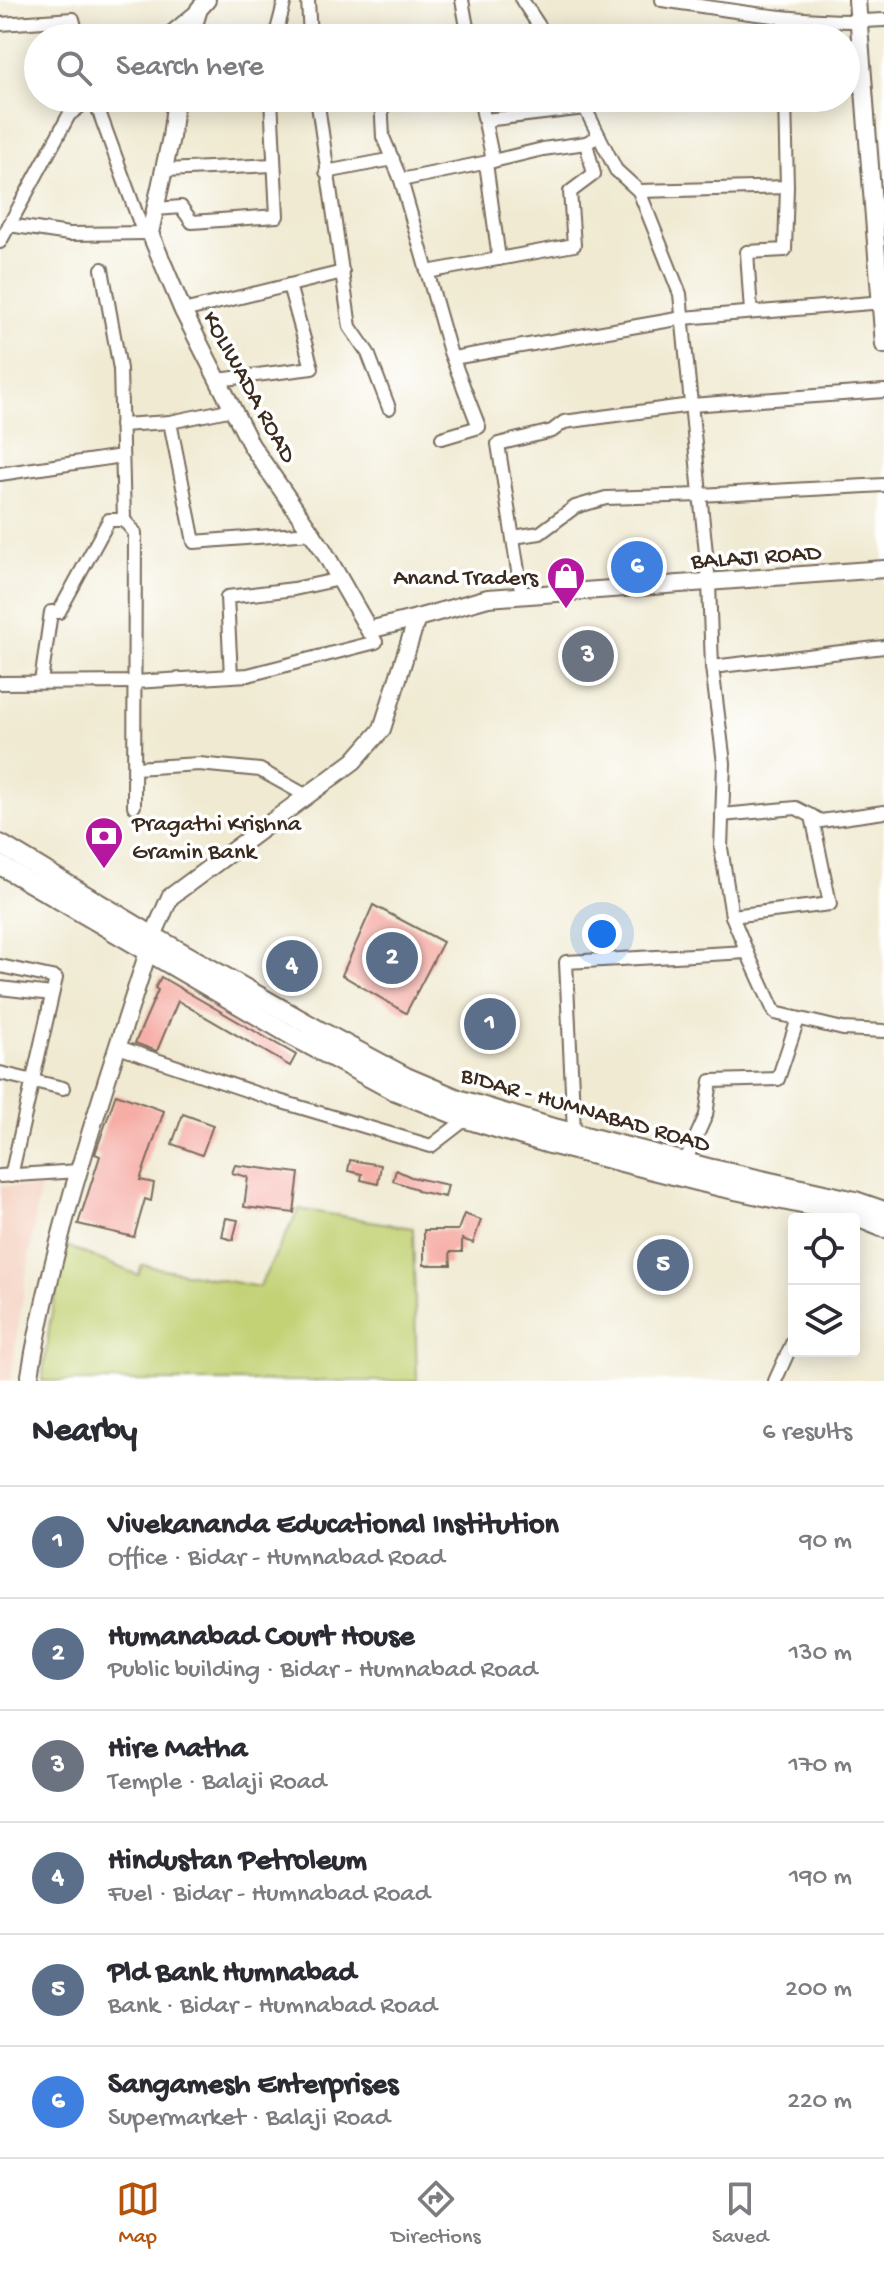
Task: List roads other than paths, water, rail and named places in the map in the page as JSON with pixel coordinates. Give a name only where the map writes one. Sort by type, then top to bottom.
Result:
[{"type":"main road","name":"BIDAR - HUMNABAD ROAD","points":[[0,844],[150,944],[393,1090],[466,1119],[622,1162],[851,1211],[884,1211]]},
{"type":"main road","name":"BIDAR - HUMNABAD ROAD","points":[[0,865],[406,1077],[458,1099],[851,1211],[884,1228]]},
{"type":"street","points":[[279,24],[285,0]]},
{"type":"street","points":[[308,0],[309,24]]},
{"type":"street","points":[[462,0],[467,24]]},
{"type":"street","points":[[522,0],[538,24]]},
{"type":"street","points":[[662,0],[783,18],[884,20]]},
{"type":"street","points":[[857,0],[859,24]]},
{"type":"street","points":[[180,24],[203,4]]},
{"type":"street","points":[[195,24],[203,4]]},
{"type":"street","points":[[783,18],[783,24]]},
{"type":"street","points":[[0,24],[73,19],[74,24]]},
{"type":"street","points":[[860,30],[879,209],[884,345]]},
{"type":"street","points":[[0,242],[73,112]]},
{"type":"street","points":[[97,112],[141,226],[150,233]]},
{"type":"street","points":[[150,233],[165,170],[174,112]]},
{"type":"street","points":[[157,209],[181,207],[192,222],[277,216],[272,112]]},
{"type":"street","points":[[319,112],[350,327],[368,353],[389,408]]},
{"type":"street","points":[[382,112],[383,137],[401,180],[453,358],[479,427],[442,438]]},
{"type":"street","points":[[483,112],[499,259]]},
{"type":"street","points":[[485,120],[531,112]]},
{"type":"street","points":[[587,112],[616,170],[639,191],[680,294],[709,583],[712,667],[724,763],[721,848],[732,916],[775,1013],[843,1029],[884,1031]]},
{"type":"street","points":[[751,312],[747,252],[785,250],[785,112]]},
{"type":"street","points":[[401,180],[543,149],[586,143],[599,136]]},
{"type":"street","points":[[427,272],[574,245],[570,192],[594,174],[586,143]]},
{"type":"street","points":[[326,172],[393,159]]},
{"type":"street","points":[[165,170],[274,165]]},
{"type":"street","points":[[639,191],[787,187]]},
{"type":"street","points":[[9,225],[69,234],[150,233]]},
{"type":"street","name":"KOLIWADA ROAD","points":[[150,233],[183,311],[251,445],[311,533],[369,630]]},
{"type":"street","points":[[102,269],[120,369],[124,520],[135,533],[134,806]]},
{"type":"street","points":[[183,311],[343,272]]},
{"type":"street","points":[[218,380],[312,368],[289,285]]},
{"type":"street","points":[[453,358],[683,318],[883,302]]},
{"type":"street","points":[[522,596],[498,444],[552,431],[564,422],[691,405],[884,391]]},
{"type":"street","points":[[121,425],[170,422],[233,409]]},
{"type":"street","points":[[170,422],[194,542],[311,533]]},
{"type":"street","points":[[0,474],[122,456]]},
{"type":"street","points":[[513,537],[540,533],[575,507],[606,498],[884,485]]},
{"type":"street","points":[[41,682],[51,612],[59,612],[109,520],[124,520]]},
{"type":"street","name":"BALAJI ROAD","points":[[417,618],[488,598],[884,569]]},
{"type":"street","points":[[231,676],[227,597],[294,589],[340,579]]},
{"type":"street","points":[[0,683],[135,682],[248,675],[376,642],[369,630],[417,618]]},
{"type":"street","points":[[29,1381],[39,1322],[68,1201],[150,944],[170,897],[354,761],[382,729],[417,618]]},
{"type":"street","points":[[712,667],[884,647]]},
{"type":"street","points":[[135,768],[199,764],[260,770],[307,796]]},
{"type":"street","points":[[722,815],[796,808],[821,821],[884,812]]},
{"type":"street","points":[[732,916],[830,904],[812,816]]},
{"type":"street","points":[[574,1132],[566,962],[747,952]]},
{"type":"street","points":[[0,966],[56,978],[33,1081],[5,1176],[79,1171]]},
{"type":"street","points":[[0,988],[52,994]]},
{"type":"street","points":[[685,1162],[706,1115],[711,1081],[778,1079],[798,1019]]},
{"type":"street","points":[[118,1047],[279,1101],[431,1146],[466,1119]]},
{"type":"street","points":[[0,1073],[63,1088]]},
{"type":"street","points":[[775,1381],[788,1352]]},
{"type":"place","name":"Sangamesh Enterprises","points":[[637,567]]},
{"type":"place","name":"Anand Traders","points":[[566,610]]},
{"type":"place","name":"Hire Matha","points":[[588,656]]},
{"type":"place","name":"Pragathi Krishna Gramin Bank","points":[[104,870]]},
{"type":"place","name":"Humanabad Court House","points":[[392,958]]},
{"type":"place","name":"Hindustan Petroleum","points":[[292,966]]},
{"type":"place","name":"Vivekananda Educational Institution","points":[[490,1024]]},
{"type":"place","name":"Pld Bank Humnabad","points":[[663,1265]]}]
